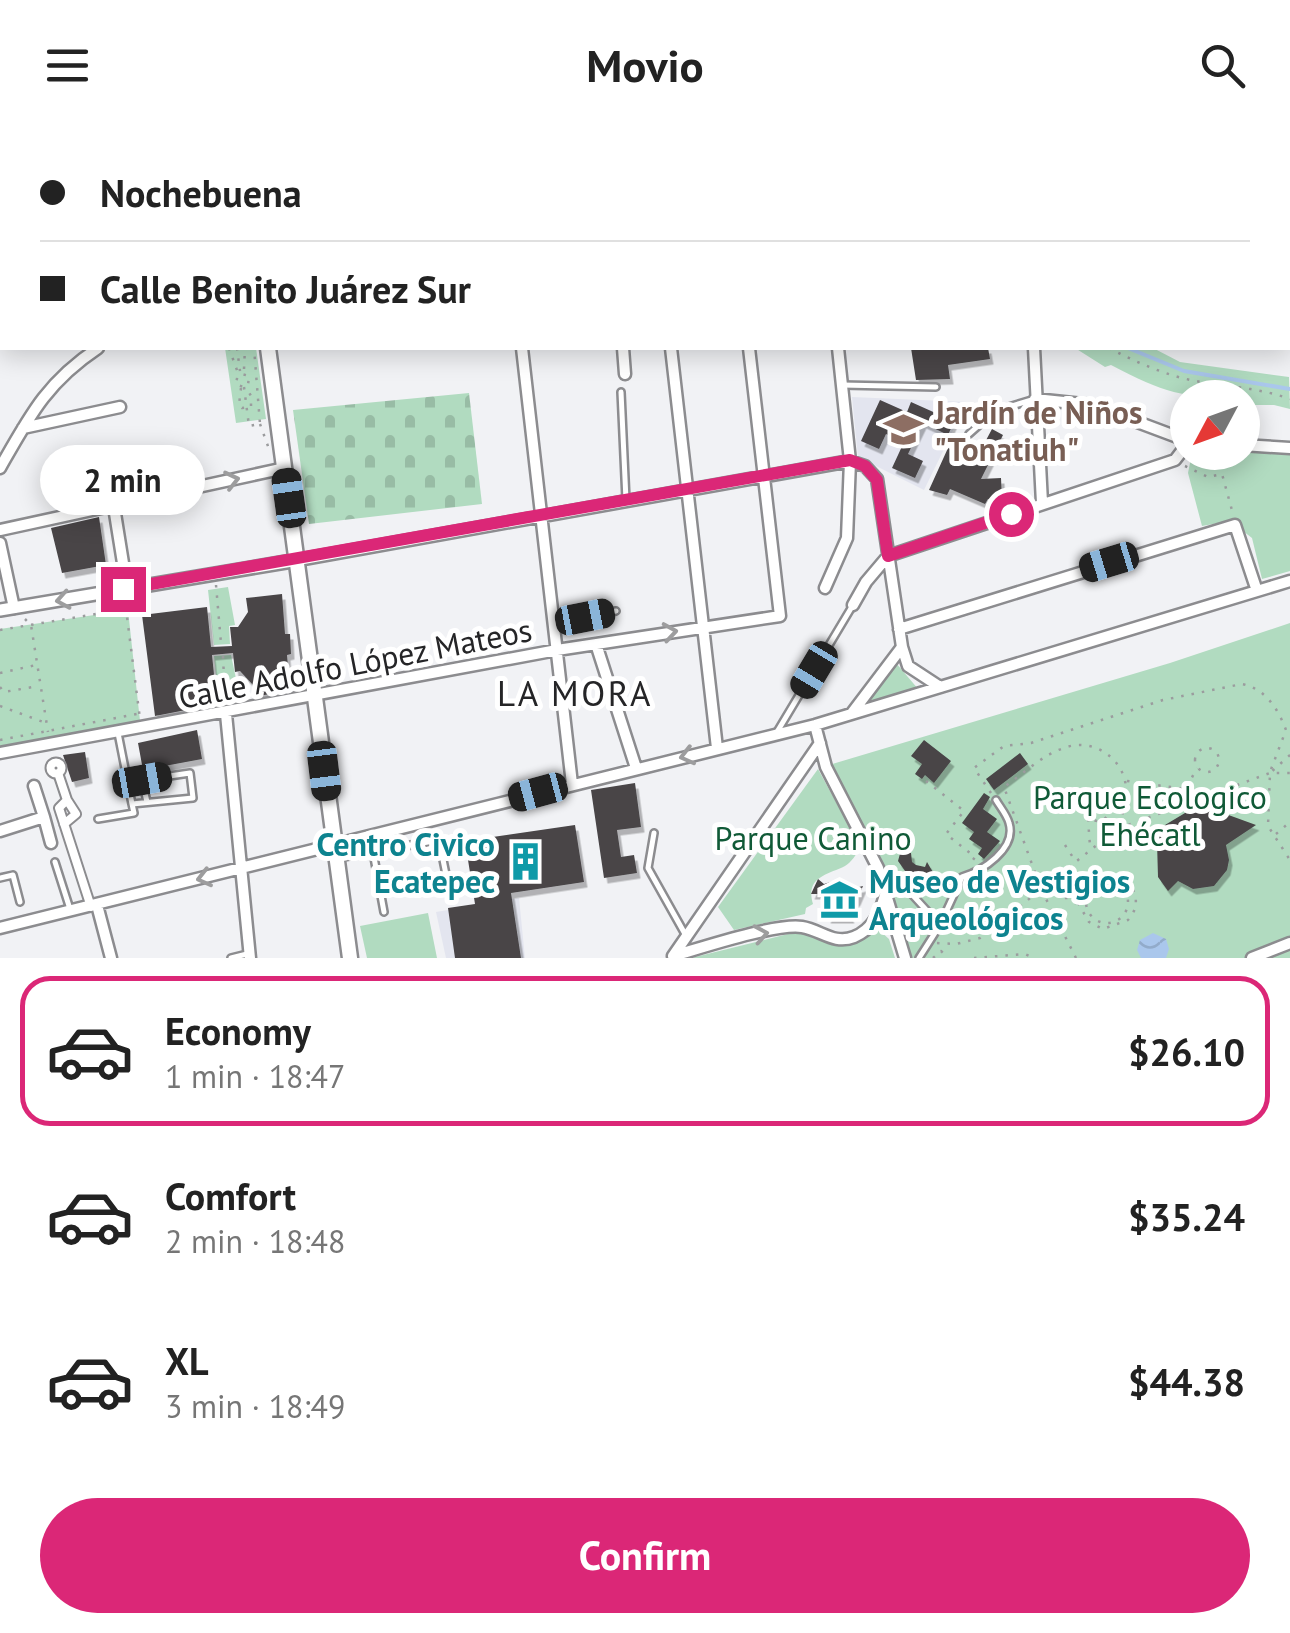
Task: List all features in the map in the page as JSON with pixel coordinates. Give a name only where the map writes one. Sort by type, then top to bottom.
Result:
[{"type":"main road","points":[[258,350],[298,560],[350,958]]},
{"type":"street","points":[[0,468],[47,389],[95,350]]},
{"type":"street","points":[[522,350],[572,784]]},
{"type":"street","points":[[623,350],[625,374]]},
{"type":"street","points":[[671,350],[717,748]]},
{"type":"street","points":[[749,350],[764,476]]},
{"type":"street","points":[[825,588],[847,538],[850,460],[838,350]]},
{"type":"street","points":[[1034,350],[1042,503]]},
{"type":"street","points":[[1035,400],[1092,405],[1170,435]]},
{"type":"street","points":[[23,428],[120,406]]},
{"type":"street","points":[[1260,446],[1290,448]]},
{"type":"street","points":[[0,610],[850,460],[865,466],[877,480],[908,666],[940,687]]},
{"type":"street","points":[[853,605],[888,556],[1170,462]]},
{"type":"street","points":[[0,530],[279,469]]},
{"type":"street","name":"Calle Adolfo López Mateos","points":[[0,753],[557,650],[780,616],[764,476]]},
{"type":"street","points":[[114,507],[127,588]]},
{"type":"street","points":[[900,628],[1236,525],[1256,591]]},
{"type":"street","points":[[0,543],[14,608]]},
{"type":"street","points":[[0,928],[243,868],[334,852],[572,784],[815,724],[1290,580]]},
{"type":"street","points":[[596,644],[636,768]]},
{"type":"street","points":[[852,713],[902,647]]},
{"type":"street","points":[[226,714],[250,956]]},
{"type":"street","points":[[815,724],[826,767],[866,841],[905,958]]},
{"type":"street","points":[[670,957],[820,743]]},
{"type":"street","points":[[49,744],[55,763],[62,768],[58,773],[66,800],[76,814],[64,824]]},
{"type":"street","points":[[34,786],[51,844]]},
{"type":"street","points":[[66,800],[59,808],[111,958]]},
{"type":"street","points":[[0,831],[44,817]]},
{"type":"street","points":[[670,957],[750,935],[801,927],[831,938],[851,938],[870,928],[886,894]]},
{"type":"street","points":[[694,926],[716,945]]},
{"type":"street","points":[[870,928],[896,929]]},
{"type":"street","points":[[1252,958],[1290,943]]},
{"type":"lane","points":[[842,385],[936,387]]},
{"type":"lane","points":[[621,392],[626,500]]},
{"type":"lane","points":[[969,434],[995,410],[1035,400]]},
{"type":"lane","points":[[775,734],[853,605]]},
{"type":"lane","points":[[554,622],[616,611]]},
{"type":"lane","points":[[98,818],[134,813],[118,732]]},
{"type":"lane","points":[[132,804],[193,798],[190,772],[142,780],[147,802]]},
{"type":"lane","points":[[918,958],[940,925],[962,877],[989,864],[1005,845],[1009,824],[996,800]]},
{"type":"lane","points":[[654,833],[648,868],[687,937]]},
{"type":"lane","points":[[334,852],[374,852],[439,840],[451,899]]},
{"type":"lane","points":[[374,852],[384,912]]},
{"type":"lane","points":[[56,862],[70,912]]},
{"type":"lane","points":[[0,878],[13,875],[20,902]]},
{"type":"lane","points":[[908,890],[940,925]]},
{"type":"lane","points":[[231,958],[250,956]]},
{"type":"path","points":[[258,350],[249,426],[260,424]]},
{"type":"path","points":[[1113,350],[1185,379],[1270,392],[1290,399]]},
{"type":"path","points":[[240,352],[241,372]]},
{"type":"path","points":[[240,352],[246,360],[235,382],[244,387],[279,469]]},
{"type":"path","points":[[241,372],[250,378],[238,405],[252,406]]},
{"type":"path","points":[[1194,470],[1208,477],[1222,474],[1236,525]]},
{"type":"path","points":[[214,573],[222,644]]},
{"type":"path","points":[[0,630],[126,609],[138,714],[0,740]]},
{"type":"path","points":[[31,625],[48,731]]},
{"type":"path","points":[[223,656],[226,714]]},
{"type":"path","points":[[0,672],[38,665]]},
{"type":"path","points":[[996,800],[974,768],[1004,746],[1031,743],[1163,700],[1242,684],[1252,686],[1268,698],[1286,730],[1270,773],[1268,826],[1290,860]]},
{"type":"path","points":[[0,687],[4,692],[41,686]]},
{"type":"path","points":[[0,706],[47,723]]},
{"type":"path","points":[[1076,958],[1041,890],[1004,787],[1055,752],[1077,744],[1106,752],[1125,780],[1126,801],[1118,829]]},
{"type":"path","points":[[1176,807],[1197,767],[1196,756],[1201,750],[1213,749],[1219,756],[1214,770],[1203,772],[1197,767]]},
{"type":"path","points":[[1270,773],[1290,755]]},
{"type":"path","points":[[930,942],[959,943],[980,938],[1118,829],[1270,773],[1290,773]]},
{"type":"path","points":[[926,780],[964,810],[946,834],[975,858],[962,877]]},
{"type":"path","points":[[1125,780],[1185,789]]},
{"type":"path","points":[[1088,816],[1101,821],[1109,813],[1104,800],[1092,800],[1086,808],[1090,848]]},
{"type":"path","points":[[1274,836],[1290,822]]},
{"type":"path","points":[[1065,845],[1075,861]]},
{"type":"path","points":[[1048,884],[1064,898],[1078,903],[1087,920],[1103,929],[1132,916],[1136,904],[1127,881],[1106,872],[1071,892],[1069,898]]},
{"type":"path","points":[[1113,882],[1116,874]]},
{"type":"path","points":[[1100,882],[1113,882],[1126,895],[1124,912],[1118,919],[1104,922],[1092,916],[1086,905],[1089,891],[1100,882]]},
{"type":"path","points":[[1078,903],[1083,898],[1079,890]]},
{"type":"path","points":[[1124,912],[1132,916]]},
{"type":"path","points":[[1087,920],[1092,916]]},
{"type":"path","points":[[1103,929],[1104,922]]},
{"type":"path","points":[[934,958],[938,952],[948,956],[959,943]]},
{"type":"path","points":[[974,958],[1025,954],[1034,958]]},
{"type":"shaded area","name":"Jardín de Niños \"Tonatiuh\"","points":[[852,397],[967,402],[924,490],[858,457]]},
{"type":"shaded area","points":[[519,898],[525,958],[446,958],[436,912]]},
{"type":"green space","points":[[225,350],[256,350],[266,419],[236,423]]},
{"type":"green space","points":[[1078,350],[1157,350],[1180,362],[1289,377],[1290,409],[1260,405],[1260,380],[1170,380],[1170,391],[1111,365],[1105,367]]},
{"type":"green space","points":[[469,393],[482,504],[309,524],[293,410]]},
{"type":"green space","points":[[1260,449],[1290,450],[1290,571],[1262,579],[1252,538],[1230,521],[1202,526],[1188,473],[1260,470]]},
{"type":"green space","points":[[228,587],[235,625],[229,626],[230,644],[214,645],[208,590]]},
{"type":"green space","points":[[128,610],[140,721],[0,747],[0,629]]},
{"type":"green space","name":"Parque Ecologico Ehécatl","points":[[1290,623],[1290,958],[909,958],[876,849],[829,765]]},
{"type":"green space","points":[[231,655],[242,707],[220,711],[214,656]]},
{"type":"green space","points":[[896,663],[919,690],[867,705]]},
{"type":"green space","name":"Parque Canino","points":[[818,769],[861,848],[847,865],[815,882],[813,904],[805,914],[734,930],[718,907]]},
{"type":"green space","points":[[428,913],[437,958],[367,958],[360,926]]},
{"type":"green space","points":[[879,930],[889,939],[895,958],[691,958],[800,931],[827,943],[846,945]]},
{"type":"water","points":[[1153,933],[1166,939],[1166,958],[1141,958],[1137,950],[1140,940]]},
{"type":"building","points":[[911,350],[988,350],[990,359],[948,365],[950,379],[916,380]]},
{"type":"building","points":[[880,400],[907,412],[911,402],[940,415],[943,407],[958,413],[948,435],[923,423],[908,454],[923,461],[915,478],[892,468],[904,442],[886,434],[879,449],[861,441]]},
{"type":"building","points":[[992,429],[1003,435],[981,479],[1001,478],[1002,499],[988,499],[985,504],[950,489],[947,495],[929,490],[948,448],[976,459]]},
{"type":"building","points":[[99,517],[106,565],[62,573],[51,528]]},
{"type":"building","points":[[282,594],[285,634],[290,634],[290,690],[254,697],[253,685],[240,671],[235,672],[233,653],[212,655],[217,704],[155,716],[142,615],[207,607],[211,647],[232,646],[230,627],[238,627],[248,612],[246,598]]},
{"type":"building","points":[[197,730],[202,759],[143,770],[138,743]]},
{"type":"building","points":[[924,740],[951,761],[934,783],[925,775],[922,779],[915,774],[922,764],[911,756]]},
{"type":"building","points":[[85,752],[89,778],[72,782],[63,755]]},
{"type":"building","points":[[1020,753],[1028,764],[994,790],[986,779]]},
{"type":"building","points":[[635,783],[641,827],[617,830],[621,857],[634,855],[637,873],[604,878],[591,790]]},
{"type":"building","points":[[984,793],[990,797],[983,809],[997,819],[987,832],[1000,841],[984,859],[978,854],[982,848],[969,839],[974,832],[962,823]]},
{"type":"building","points":[[1195,807],[1256,825],[1226,845],[1227,870],[1214,886],[1193,889],[1178,881],[1168,891],[1158,877],[1157,842],[1165,825]]},
{"type":"building","name":"Centro Civico Ecatepec","points":[[575,825],[584,882],[511,893],[521,958],[455,958],[448,908],[475,904],[465,841]]},
{"type":"building","points":[[901,850],[911,853],[916,865],[925,867],[927,862],[934,874],[924,879],[908,875],[898,861]]},
{"type":"building","name":"Museo de Vestigios Arqueológicos","points":[[818,879],[824,884],[840,879],[851,889],[863,886],[847,911],[851,918],[827,918],[830,911],[818,894],[811,894]]},
{"type":"waterway","points":[[1133,350],[1184,371],[1290,389]]},
{"type":"place","name":"Jardín de Niños \"Tonatiuh\"","points":[[904,430]]},
{"type":"place","name":"Centro Civico Ecatepec","points":[[525,862]]},
{"type":"place","name":"Museo de Vestigios Arqueológicos","points":[[839,899]]},
{"type":"district","name":"LA MORA","points":[[575,693]]},
{"type":"route","points":[[123,589],[850,460],[865,466],[877,480],[888,556],[1011,514]]}]
